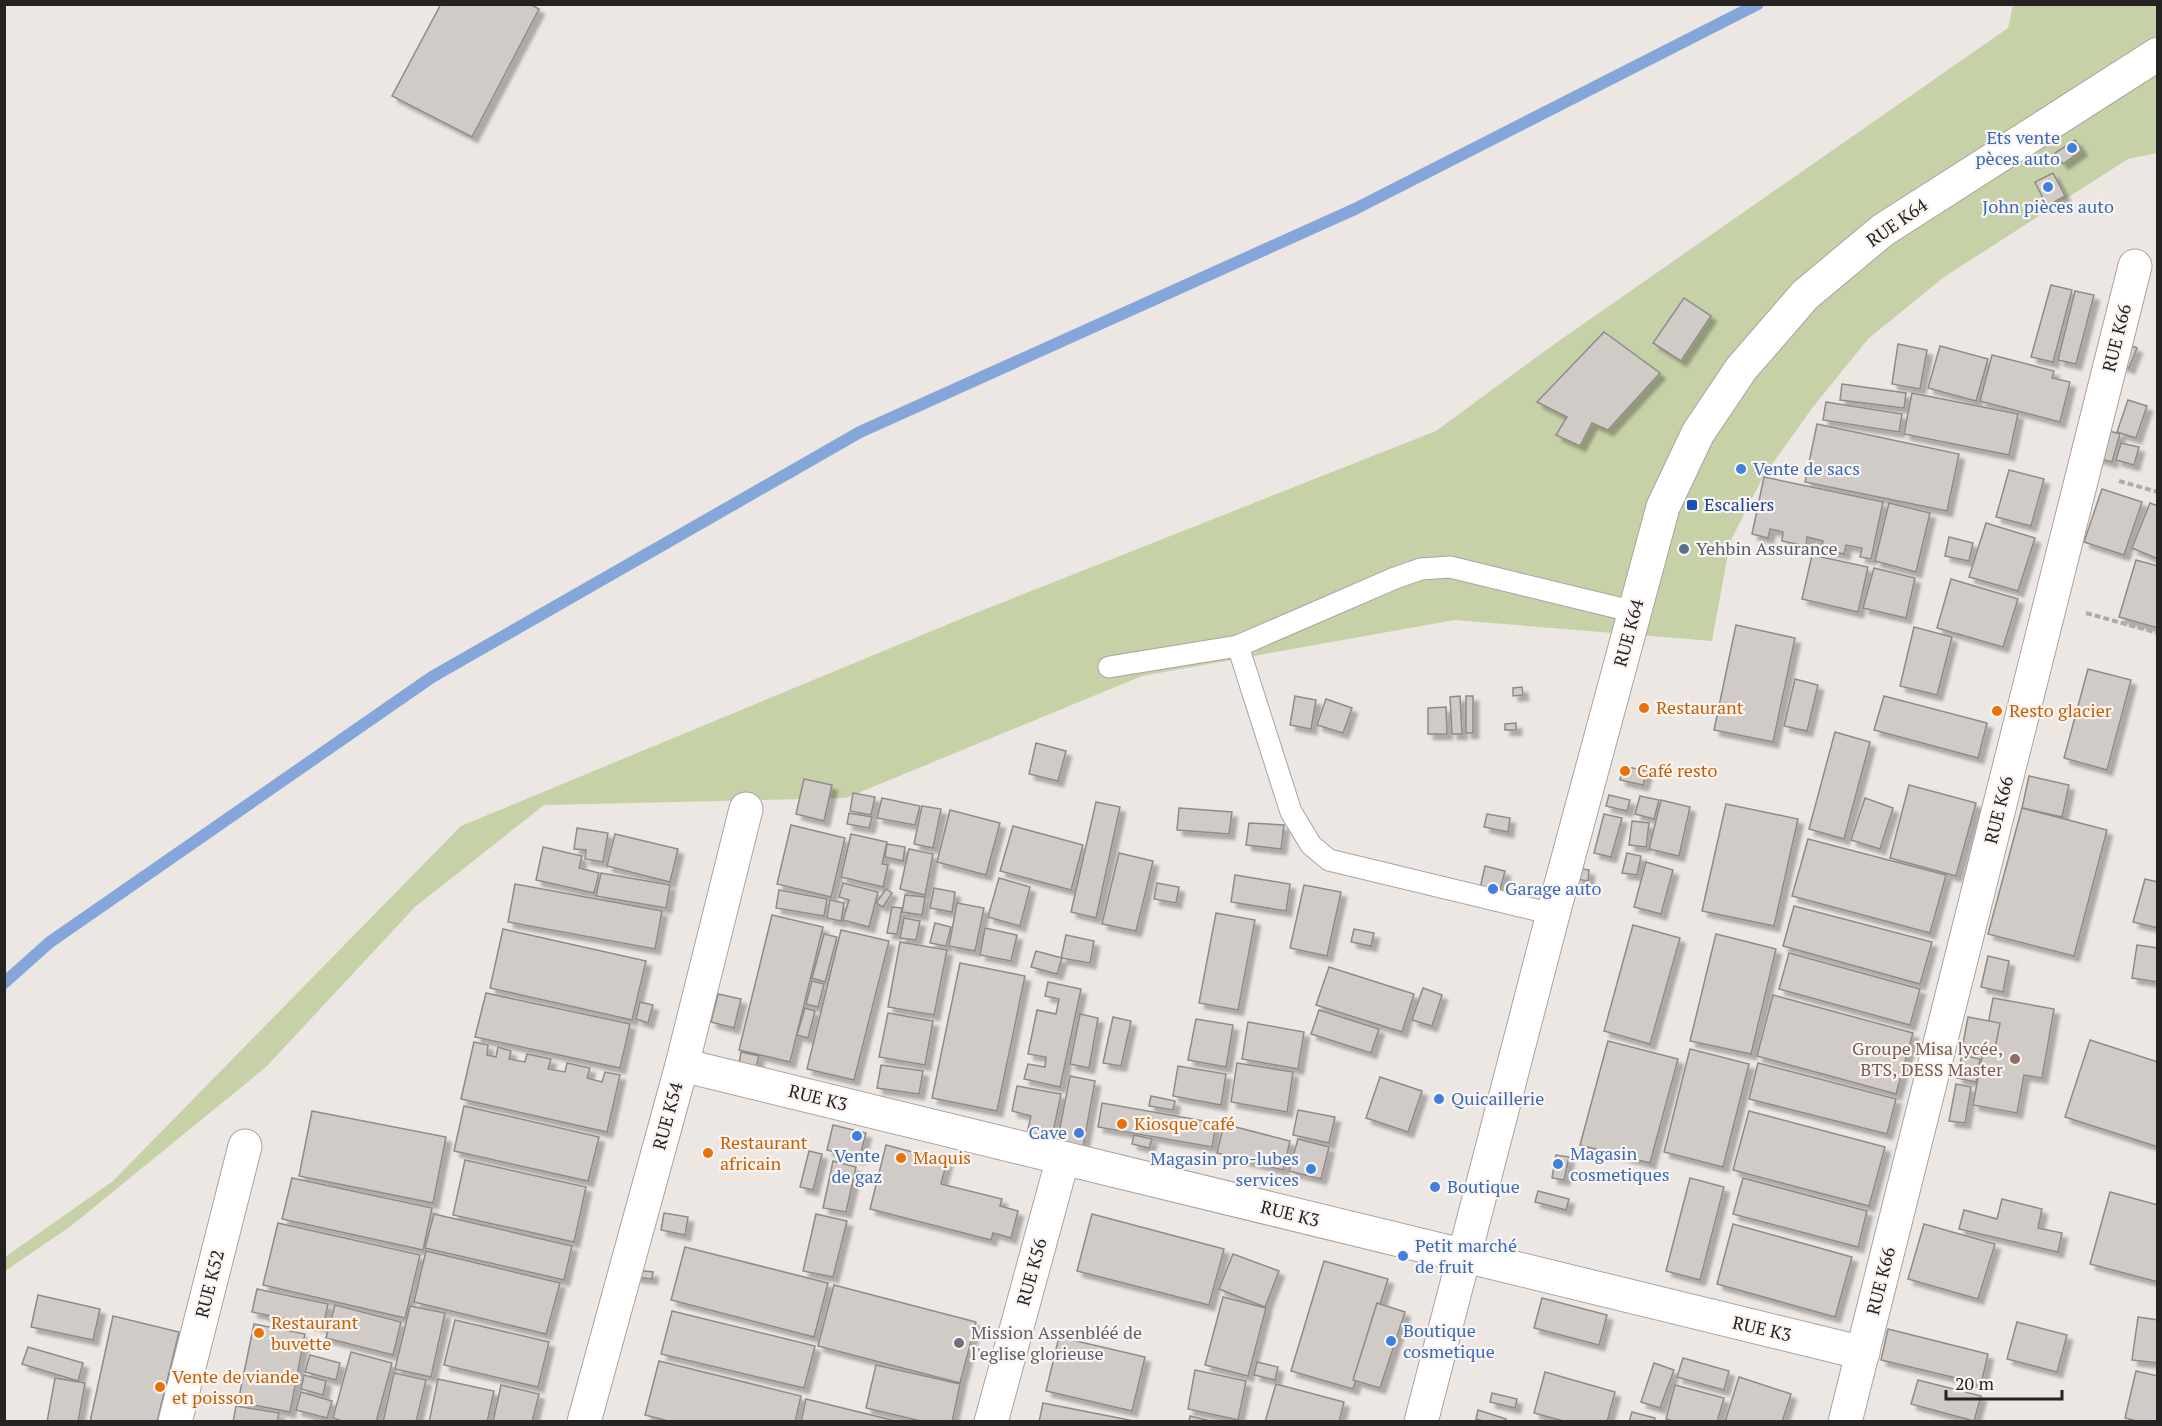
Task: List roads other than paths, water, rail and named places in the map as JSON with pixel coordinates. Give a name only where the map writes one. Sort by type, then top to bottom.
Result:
[{"type":"street","name":"RUE K64","points":[[1421,1422],[1553,914],[1663,507],[1698,433],[1741,369],[1805,295],[1883,230],[2157,54]]},
{"type":"street","name":"RUE K66","points":[[1845,1422],[2135,266]]},
{"type":"street","name":"RUE K54","points":[[584,1422],[682,1065],[746,809]]},
{"type":"street","name":"RUE K3","points":[[682,1065],[1863,1353]]},
{"type":"street","name":"RUE K52","points":[[175,1422],[245,1146]]},
{"type":"street","name":"RUE K56","points":[[991,1422],[1064,1158]]},
{"type":"lane","points":[[1109,667],[1238,646],[1421,569],[1450,567],[1635,612]]},
{"type":"lane","points":[[1238,646],[1292,812],[1311,845],[1329,860],[1553,914]]},
{"type":"waterway","points":[[4,983],[50,942],[432,677],[860,432],[1355,209],[1758,4]]},
{"type":"place","name":"Ets vente pèces auto","points":[[2072,148]]},
{"type":"place","name":"John pièces auto","points":[[2048,187]]},
{"type":"place","name":"Vente de sacs","points":[[1741,469]]},
{"type":"place","name":"Escaliers","points":[[1692,505]]},
{"type":"place","name":"Yehbin Assurance","points":[[1684,549]]},
{"type":"place","name":"Restaurant","points":[[1644,708]]},
{"type":"place","name":"Resto glacier","points":[[1997,711]]},
{"type":"place","name":"Café resto","points":[[1625,771]]},
{"type":"place","name":"Garage auto","points":[[1493,889]]},
{"type":"place","name":"Groupe Misa lycée, BTS, DESS Master","points":[[2015,1059]]},
{"type":"place","name":"Quicaillerie","points":[[1439,1099]]},
{"type":"place","name":"Kiosque café","points":[[1122,1124]]},
{"type":"place","name":"Cave","points":[[1079,1133]]},
{"type":"place","name":"Vente de gaz","points":[[857,1136]]},
{"type":"place","name":"Restaurant africain","points":[[708,1153]]},
{"type":"place","name":"Maquis","points":[[901,1158]]},
{"type":"place","name":"Magasin cosmetiques","points":[[1558,1164]]},
{"type":"place","name":"Magasin pro-lubes services","points":[[1311,1169]]},
{"type":"place","name":"Boutique","points":[[1435,1187]]},
{"type":"place","name":"Petit marché de fruit","points":[[1403,1256]]},
{"type":"place","name":"Restaurant buvette","points":[[259,1333]]},
{"type":"place","name":"Boutique cosmetique","points":[[1391,1341]]},
{"type":"place","name":"Mission Assenbléé de l'eglise glorieuse","points":[[959,1343]]},
{"type":"place","name":"Vente de viande et poisson","points":[[160,1387]]}]
